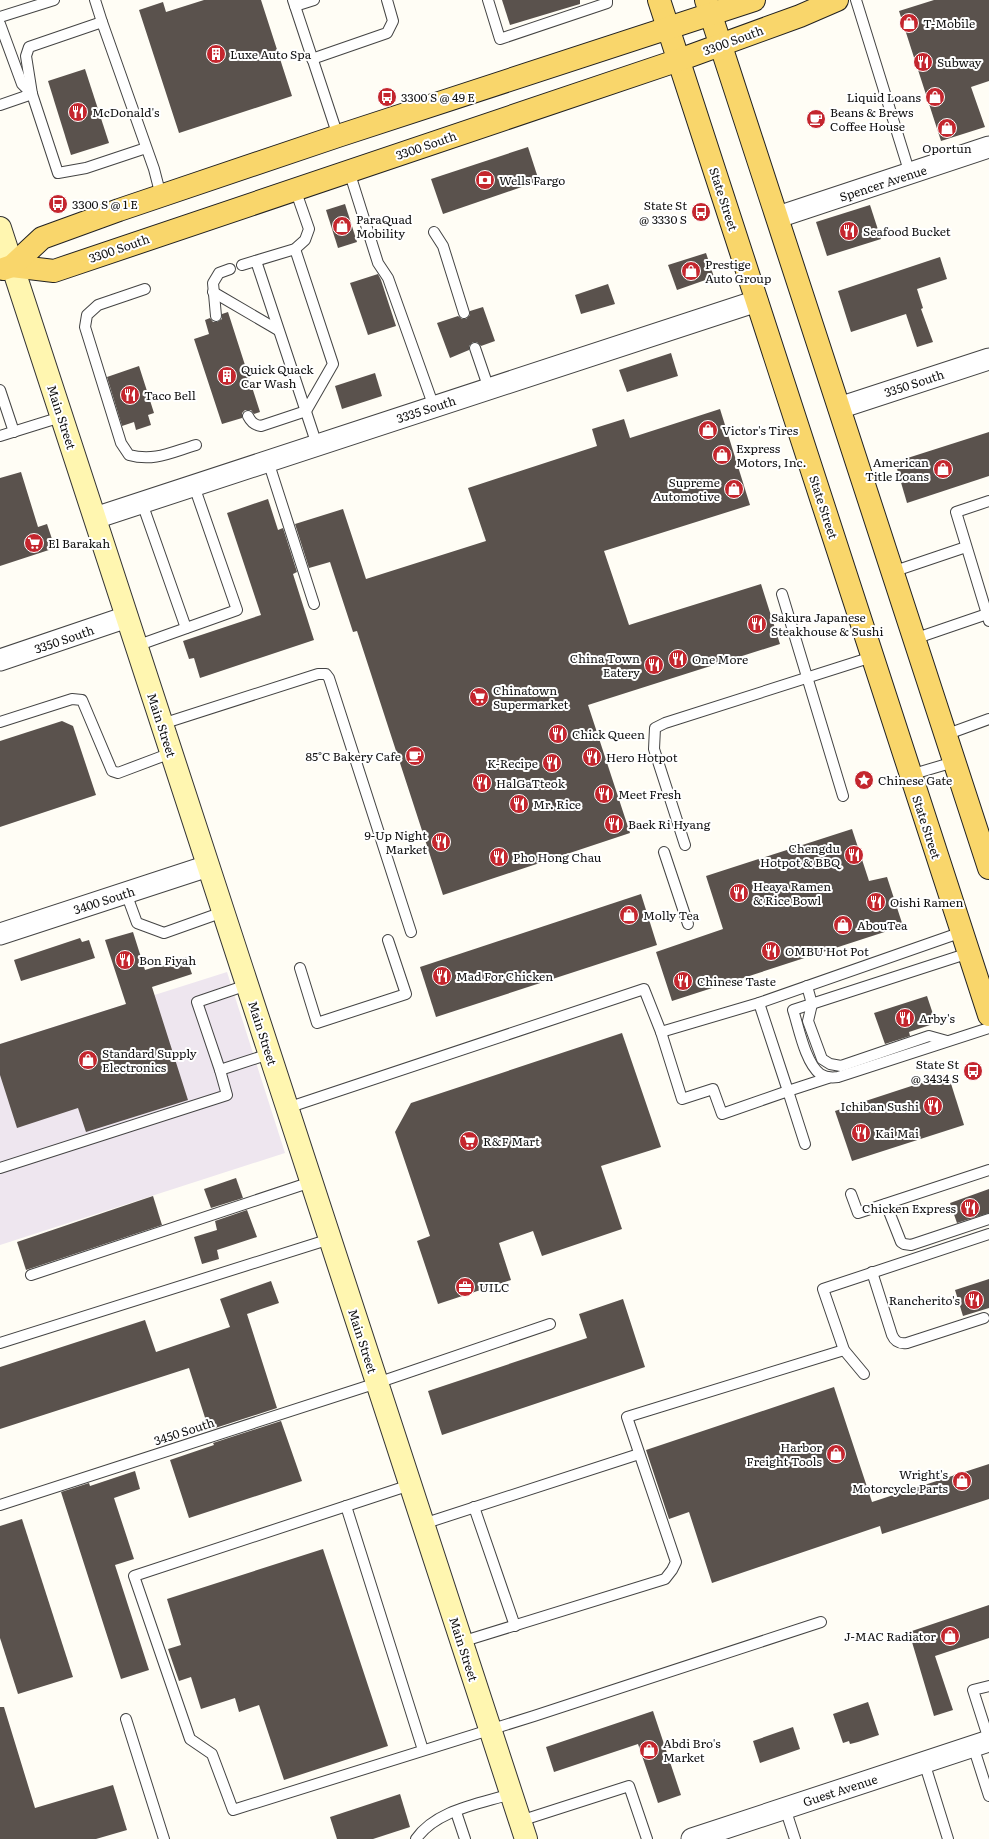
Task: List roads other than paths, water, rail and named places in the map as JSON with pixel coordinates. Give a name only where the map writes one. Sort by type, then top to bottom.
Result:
[{"type":"main road","name":"State Street","points":[[659,0],[989,1015]]},
{"type":"main road","points":[[6,268],[42,238],[338,136],[669,28],[708,7],[754,0]]},
{"type":"main road","name":"3300 South","points":[[6,268],[54,271],[679,60],[800,16],[837,0]]},
{"type":"main road","points":[[708,7],[778,217],[892,572],[988,863]]},
{"type":"street","name":"Spencer Avenue","points":[[778,217],[989,147]]},
{"type":"street","name":"Main Street","points":[[0,228],[6,268],[62,417],[523,1830]]},
{"type":"street","name":"3335 South","points":[[95,518],[757,301]]},
{"type":"street","name":"3350 South","points":[[839,408],[989,359]]},
{"type":"street","name":"3350 South","points":[[0,660],[127,617]]},
{"type":"street","name":"3400 South","points":[[0,934],[208,866]]},
{"type":"street","name":"Guest Avenue","points":[[692,1839],[984,1743]]},
{"type":"lane","points":[[0,17],[54,0]]},
{"type":"lane","points":[[95,0],[161,196]]},
{"type":"lane","points":[[314,0],[294,3],[338,136]]},
{"type":"lane","points":[[312,59],[387,33],[393,21],[387,0]]},
{"type":"lane","points":[[488,0],[500,39],[607,3],[606,0]]},
{"type":"lane","points":[[856,0],[910,174]]},
{"type":"lane","points":[[102,22],[29,47],[26,56],[32,94],[58,173],[86,168],[146,148]]},
{"type":"lane","points":[[0,24],[22,84],[32,94]]},
{"type":"lane","points":[[0,105],[32,94]]},
{"type":"lane","points":[[349,171],[378,263],[388,278],[434,407]]},
{"type":"lane","points":[[242,265],[296,249],[305,240],[309,229],[295,189]]},
{"type":"lane","points":[[434,232],[442,246],[464,313]]},
{"type":"lane","points":[[248,416],[251,422],[256,426],[261,426],[306,411],[333,364],[296,249]]},
{"type":"lane","points":[[256,261],[317,445]]},
{"type":"lane","points":[[216,316],[213,283],[219,273],[230,269]]},
{"type":"lane","points":[[145,289],[98,305],[87,315],[86,327],[121,443],[129,455],[141,458],[155,457],[196,445]]},
{"type":"lane","points":[[213,292],[278,330]]},
{"type":"lane","points":[[475,348],[489,388]]},
{"type":"lane","points":[[0,390],[14,432]]},
{"type":"lane","points":[[0,436],[62,417]]},
{"type":"lane","points":[[268,461],[314,604]]},
{"type":"lane","points":[[136,646],[237,610],[194,486]]},
{"type":"lane","points":[[914,639],[988,616],[956,512],[989,501]]},
{"type":"lane","points":[[142,503],[186,628]]},
{"type":"lane","points":[[892,572],[966,547]]},
{"type":"lane","points":[[782,594],[843,796]]},
{"type":"lane","points":[[685,845],[654,749],[655,728],[665,723],[872,657]]},
{"type":"lane","points":[[162,724],[318,674],[326,674],[329,678],[411,932]]},
{"type":"lane","points":[[0,722],[72,699],[82,700],[112,771],[118,773],[171,753]]},
{"type":"lane","points":[[945,735],[989,719]]},
{"type":"lane","points":[[910,775],[954,762]]},
{"type":"lane","points":[[664,852],[688,924]]},
{"type":"lane","points":[[126,893],[137,923],[164,933],[223,912]]},
{"type":"lane","points":[[660,1032],[759,1002],[962,932]]},
{"type":"lane","points":[[300,968],[317,1023],[406,994],[388,940]]},
{"type":"lane","points":[[828,1078],[820,1074],[812,1066],[793,1010],[969,953]]},
{"type":"lane","points":[[0,1168],[227,1095],[197,1002],[247,985]]},
{"type":"lane","points":[[807,986],[812,1004],[808,1021],[822,1059],[830,1064],[841,1066],[929,1036],[948,1041]]},
{"type":"lane","points":[[287,1108],[644,989],[682,1099],[713,1089],[722,1114],[828,1078],[838,1077],[989,1028]]},
{"type":"lane","points":[[759,1002],[806,1144]]},
{"type":"lane","points":[[220,1070],[269,1054]]},
{"type":"lane","points":[[851,1194],[858,1213],[989,1170]]},
{"type":"lane","points":[[31,1274],[311,1182]]},
{"type":"lane","points":[[886,1204],[901,1242],[904,1244],[911,1245],[989,1219]]},
{"type":"lane","points":[[864,1374],[844,1350],[823,1289],[989,1234]]},
{"type":"lane","points":[[0,1343],[330,1239]]},
{"type":"lane","points":[[872,1272],[894,1340],[901,1344],[984,1318]]},
{"type":"lane","name":"3450 South","points":[[0,1505],[377,1383],[550,1324]]},
{"type":"lane","points":[[461,1642],[665,1579],[672,1570],[676,1562],[627,1418],[844,1350]]},
{"type":"lane","points":[[423,1524],[639,1454]]},
{"type":"lane","points":[[410,1485],[134,1576],[190,1739],[212,1754],[233,1810],[821,1622]]},
{"type":"lane","points":[[346,1506],[423,1750]]},
{"type":"lane","points":[[474,1507],[515,1626]]},
{"type":"lane","points":[[989,1686],[973,1690],[984,1743],[989,1796]]},
{"type":"lane","points":[[126,1719],[164,1839]]},
{"type":"lane","points":[[924,1762],[948,1839]]},
{"type":"lane","points":[[523,1830],[630,1786],[647,1839]]},
{"type":"lane","points":[[416,1839],[431,1822],[511,1794]]},
{"type":"lane","points":[[785,1808],[795,1839]]},
{"type":"lane","points":[[456,1812],[465,1839]]},
{"type":"place","name":"T-Mobile","points":[[909,23]]},
{"type":"place","name":"Luxe Auto Spa","points":[[216,54]]},
{"type":"place","name":"Subway","points":[[923,62]]},
{"type":"place","name":"3300 S @ 49 E","points":[[387,97]]},
{"type":"place","name":"Liquid Loans","points":[[935,97]]},
{"type":"place","name":"McDonald's","points":[[78,112]]},
{"type":"place","name":"Beans & Brews Coffee House","points":[[816,119]]},
{"type":"place","name":"Oportun","points":[[947,128]]},
{"type":"place","name":"Wells Fargo","points":[[485,180]]},
{"type":"place","name":"3300 S @ 1 E","points":[[58,204]]},
{"type":"place","name":"State St @ 3330 S","points":[[701,212]]},
{"type":"place","name":"ParaQuad Mobility","points":[[342,226]]},
{"type":"place","name":"Seafood Bucket","points":[[849,231]]},
{"type":"place","name":"Prestige Auto Group","points":[[691,271]]},
{"type":"place","name":"Quick Quack Car Wash","points":[[227,376]]},
{"type":"place","name":"Taco Bell","points":[[130,395]]},
{"type":"place","name":"Victor's Tires","points":[[708,430]]},
{"type":"place","name":"Express Motors, Inc.","points":[[722,455]]},
{"type":"place","name":"American Title Loans","points":[[943,469]]},
{"type":"place","name":"Supreme Automotive","points":[[734,489]]},
{"type":"place","name":"El Barakah","points":[[34,543]]},
{"type":"place","name":"Sakura Japanese Steakhouse & Sushi","points":[[757,624]]},
{"type":"place","name":"One More","points":[[678,659]]},
{"type":"place","name":"China Town Eatery","points":[[654,665]]},
{"type":"place","name":"Chinatown Supermarket","points":[[479,697]]},
{"type":"place","name":"Chick Queen","points":[[558,734]]},
{"type":"place","name":"85°C Bakery Cafe","points":[[415,756]]},
{"type":"place","name":"Hero Hotpot","points":[[592,757]]},
{"type":"place","name":"K-Recipe","points":[[552,763]]},
{"type":"place","name":"Chinese Gate","points":[[864,780]]},
{"type":"place","name":"HalGaTteok","points":[[482,783]]},
{"type":"place","name":"Meet Fresh","points":[[604,794]]},
{"type":"place","name":"Mr. Rice","points":[[519,804]]},
{"type":"place","name":"Baek Ri Hyang","points":[[614,824]]},
{"type":"place","name":"9-Up Night Market","points":[[441,842]]},
{"type":"place","name":"Chengdu Hotpot & BBQ","points":[[854,855]]},
{"type":"place","name":"Pho Hong Chau","points":[[499,857]]},
{"type":"place","name":"Heaya Ramen & Rice Bowl","points":[[739,893]]},
{"type":"place","name":"Oishi Ramen","points":[[876,902]]},
{"type":"place","name":"Molly Tea","points":[[629,915]]},
{"type":"place","name":"AbouTea","points":[[843,925]]},
{"type":"place","name":"OMBU Hot Pot","points":[[771,951]]},
{"type":"place","name":"Bon Fiyah","points":[[125,960]]},
{"type":"place","name":"Mad For Chicken","points":[[442,976]]},
{"type":"place","name":"Chinese Taste","points":[[683,981]]},
{"type":"place","name":"Arby's","points":[[905,1018]]},
{"type":"place","name":"Standard Supply Electronics","points":[[88,1060]]},
{"type":"place","name":"State St @ 3434 S","points":[[973,1071]]},
{"type":"place","name":"Ichiban Sushi","points":[[933,1106]]},
{"type":"place","name":"Kai Mai","points":[[861,1133]]},
{"type":"place","name":"R&F Mart","points":[[469,1141]]},
{"type":"place","name":"Chicken Express","points":[[970,1208]]},
{"type":"place","name":"UILC","points":[[465,1287]]},
{"type":"place","name":"Rancherito's","points":[[974,1300]]},
{"type":"place","name":"Harbor Freight Tools","points":[[836,1454]]},
{"type":"place","name":"Wright's Motorcycle Parts","points":[[962,1481]]},
{"type":"place","name":"J-MAC Radiator","points":[[950,1636]]},
{"type":"place","name":"Abdi Bro's Market","points":[[649,1750]]}]
